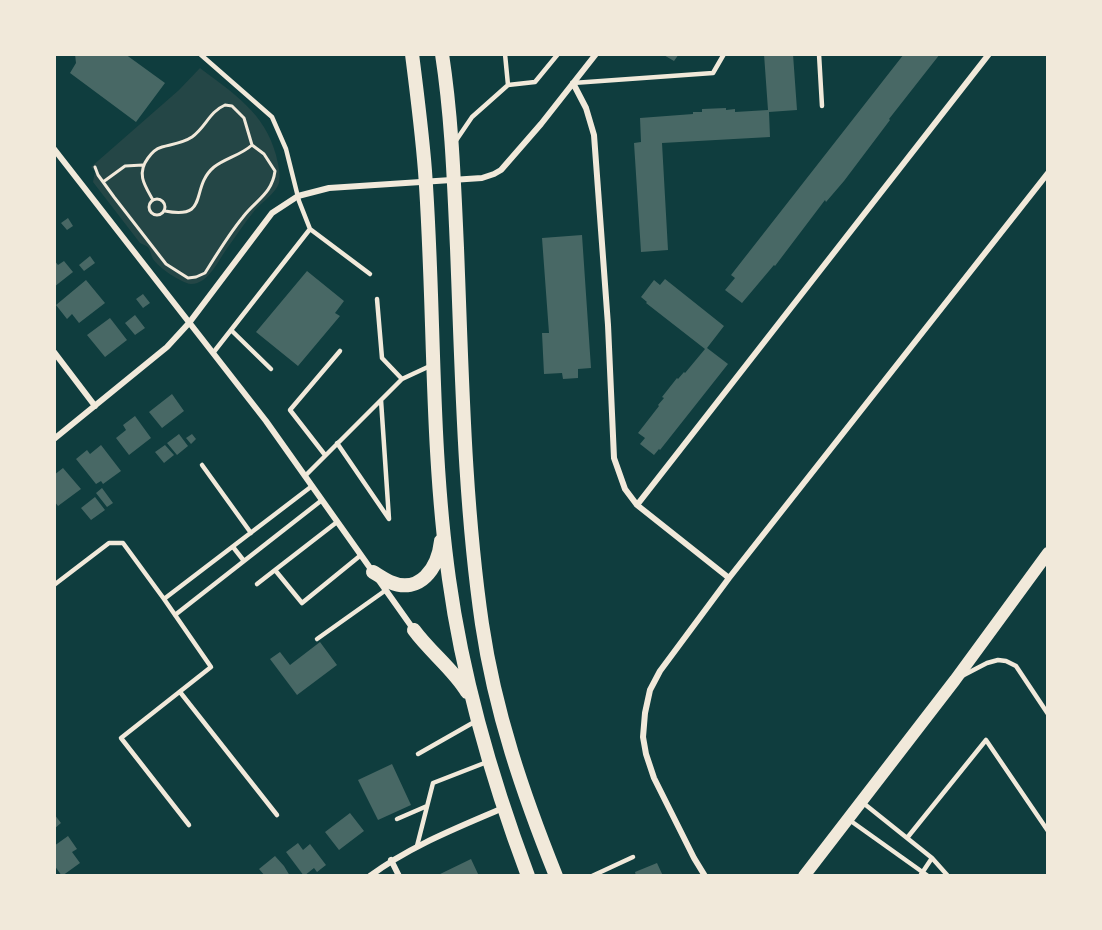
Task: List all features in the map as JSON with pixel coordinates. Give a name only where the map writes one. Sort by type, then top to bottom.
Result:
[{"type":"main road","points":[[411,54],[425,182],[433,364],[449,578],[462,660],[503,808],[528,876]]},
{"type":"main road","points":[[442,54],[453,145],[466,461],[482,624],[508,744],[530,812],[559,875]]},
{"type":"main road","points":[[373,572],[389,582],[415,585],[425,578],[435,566],[441,549],[444,524]]},
{"type":"main road","points":[[804,876],[955,680],[1048,553]]},
{"type":"main road","points":[[414,630],[427,648],[460,680],[477,713]]},
{"type":"street","points":[[54,439],[167,347],[189,323],[272,213],[298,196],[329,188],[482,178],[501,170],[596,54]]},
{"type":"street","points":[[638,505],[990,54]]},
{"type":"street","points":[[573,82],[586,108],[594,135],[607,314],[614,458],[624,489],[638,505],[729,578]]},
{"type":"street","points":[[54,149],[266,421],[414,630]]},
{"type":"street","points":[[705,876],[654,778],[646,754],[643,736],[650,690],[660,671],[729,578],[1048,173]]},
{"type":"street","points":[[54,352],[95,406]]},
{"type":"street","points":[[370,876],[391,860],[417,846],[503,808]]},
{"type":"street","points":[[391,860],[399,876]]},
{"type":"lane","points":[[200,54],[272,117],[286,149],[298,196],[310,229],[370,274]]},
{"type":"lane","points":[[505,54],[508,85]]},
{"type":"lane","points":[[453,145],[472,117],[508,85],[535,82],[558,54]]},
{"type":"lane","points":[[573,82],[713,73],[724,54]]},
{"type":"lane","points":[[819,54],[822,106]]},
{"type":"lane","points":[[213,352],[310,229]]},
{"type":"lane","points":[[376,299],[382,358],[402,379]]},
{"type":"lane","points":[[231,330],[271,369]]},
{"type":"lane","points":[[326,455],[290,410],[340,351]]},
{"type":"lane","points":[[304,476],[402,379],[433,364]]},
{"type":"lane","points":[[337,443],[389,519],[381,400]]},
{"type":"lane","points":[[202,465],[251,533]]},
{"type":"lane","points":[[164,599],[312,486]]},
{"type":"lane","points":[[175,615],[322,500]]},
{"type":"lane","points":[[257,584],[337,522]]},
{"type":"lane","points":[[54,585],[109,543],[123,543],[211,667],[121,738],[189,825]]},
{"type":"lane","points":[[233,546],[244,561]]},
{"type":"lane","points":[[275,570],[302,603],[361,555]]},
{"type":"lane","points":[[317,639],[386,590]]},
{"type":"lane","points":[[955,680],[987,663],[998,660],[1006,661],[1016,666],[1048,714]]},
{"type":"lane","points":[[180,692],[277,815]]},
{"type":"lane","points":[[418,754],[477,713]]},
{"type":"lane","points":[[907,838],[986,740],[1048,831]]},
{"type":"lane","points":[[417,846],[433,783],[490,761]]},
{"type":"lane","points":[[862,802],[932,858],[948,876]]},
{"type":"lane","points":[[397,819],[427,806]]},
{"type":"lane","points":[[848,819],[921,874],[928,876]]},
{"type":"lane","points":[[592,876],[633,857]]},
{"type":"lane","points":[[921,874],[932,858]]},
{"type":"path","points":[[95,167],[103,182],[166,264],[188,278],[205,273],[242,218],[269,191],[275,171],[272,163],[252,145],[244,118],[232,106],[225,105],[210,114],[202,129],[186,141],[154,150],[143,165],[142,179],[153,200]]},
{"type":"path","points":[[153,200],[149,207],[151,212],[159,215],[165,210],[184,213],[190,211],[197,202],[208,173],[215,166],[252,145]]},
{"type":"path","points":[[103,182],[125,166],[143,165]]},
{"type":"path","points":[[153,200],[163,201],[165,210]]},
{"type":"shaded area","points":[[200,68],[246,105],[264,127],[276,155],[280,180],[275,191],[251,215],[213,270],[203,280],[191,284],[176,278],[153,259],[148,247],[140,243],[93,182],[95,171],[91,167],[179,90]]},
{"type":"building","points":[[75,54],[125,54],[165,83],[136,122],[70,73],[76,63]]},
{"type":"building","points":[[662,54],[679,54],[674,61]]},
{"type":"building","points":[[764,54],[793,54],[797,110],[769,112],[770,137],[662,143],[668,250],[641,252],[634,143],[641,142],[640,118],[693,114],[693,112],[702,112],[702,109],[726,108],[726,110],[735,109],[735,112],[768,110]]},
{"type":"building","points":[[904,54],[940,54],[844,181],[826,202],[825,200],[775,266],[742,303],[725,290],[735,278],[731,275]]},
{"type":"building","points":[[68,218],[73,226],[67,230],[61,223]]},
{"type":"building","points":[[582,235],[591,368],[578,369],[578,378],[563,379],[562,373],[544,374],[542,333],[549,333],[542,238]]},
{"type":"building","points":[[90,256],[95,263],[84,271],[79,265]]},
{"type":"building","points":[[54,260],[58,265],[64,261],[73,272],[54,287]]},
{"type":"building","points":[[307,271],[344,301],[335,313],[340,316],[298,366],[256,332]]},
{"type":"building","points":[[665,279],[724,326],[707,348],[728,364],[654,455],[640,444],[645,438],[638,433],[677,378],[685,373],[705,349],[641,297],[654,280],[660,285]]},
{"type":"building","points":[[86,280],[105,303],[79,323],[72,314],[67,319],[56,305]]},
{"type":"building","points":[[143,294],[150,303],[143,308],[136,299]]},
{"type":"building","points":[[135,315],[145,328],[135,335],[125,323]]},
{"type":"building","points":[[110,318],[127,340],[105,357],[87,335]]},
{"type":"building","points":[[172,394],[184,411],[162,428],[149,412]]},
{"type":"building","points":[[135,416],[151,438],[129,455],[116,438],[126,430],[123,425]]},
{"type":"building","points":[[179,434],[188,446],[177,455],[167,443]]},
{"type":"building","points":[[192,434],[196,439],[191,444],[186,438]]},
{"type":"building","points":[[101,445],[121,471],[103,484],[101,481],[96,484],[76,459],[87,450],[90,454]]},
{"type":"building","points":[[165,445],[174,455],[164,463],[155,452]]},
{"type":"building","points":[[63,468],[81,489],[58,506],[54,501],[54,475]]},
{"type":"building","points":[[102,488],[113,503],[107,507],[96,493]]},
{"type":"building","points":[[95,497],[105,510],[91,520],[81,508]]},
{"type":"building","points":[[320,642],[337,665],[297,695],[270,659],[280,652],[290,665]]},
{"type":"building","points":[[392,764],[411,805],[378,820],[358,780]]},
{"type":"building","points":[[350,813],[364,831],[339,850],[325,832]]},
{"type":"building","points":[[54,814],[61,823],[54,829]]},
{"type":"building","points":[[68,836],[77,849],[72,852],[80,863],[62,876],[54,865],[54,846]]},
{"type":"building","points":[[298,843],[303,850],[310,844],[326,865],[317,872],[314,868],[304,876],[286,852]]},
{"type":"building","points":[[275,856],[290,876],[265,876],[259,869]]},
{"type":"building","points":[[471,859],[479,876],[436,876]]},
{"type":"building","points":[[657,863],[663,876],[636,876],[635,872]]}]
